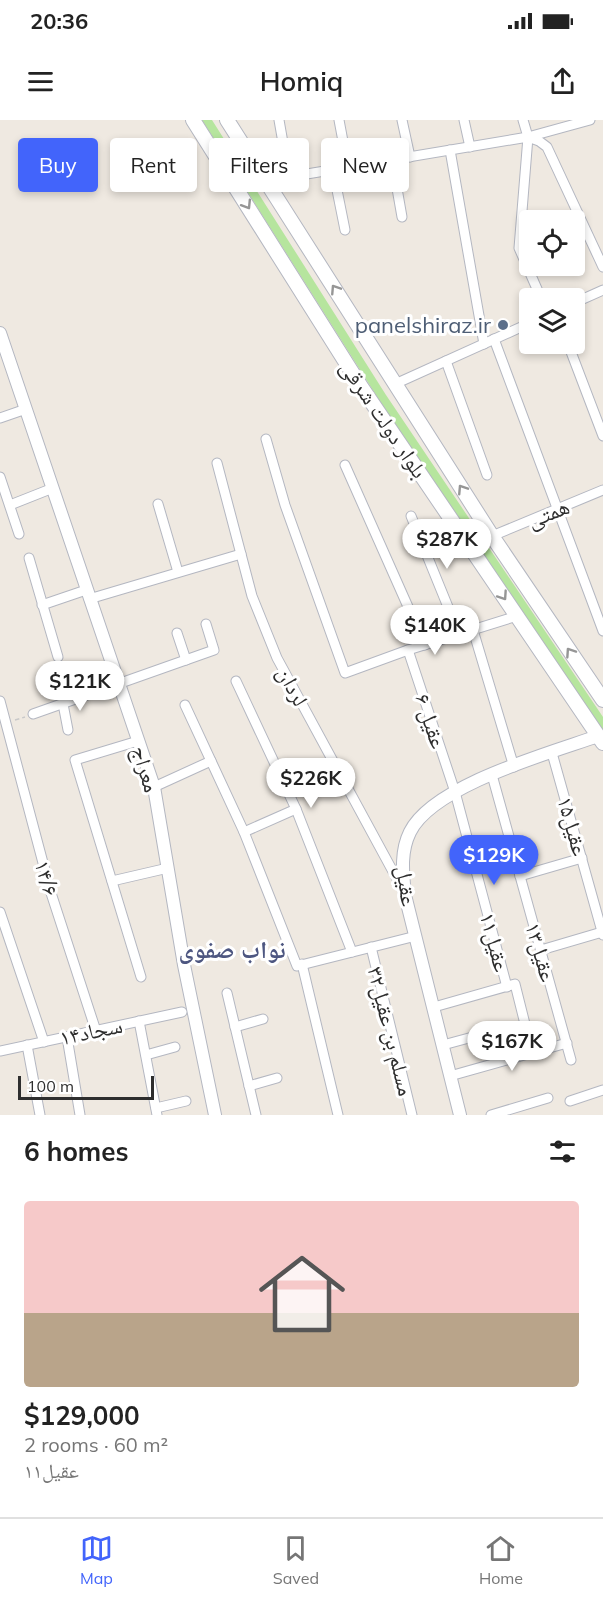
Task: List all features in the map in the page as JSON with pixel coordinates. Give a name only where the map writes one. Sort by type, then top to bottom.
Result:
[{"type":"main road","name":"بلوار دولت شرقی","points":[[193,120],[362,388],[601,740]]},
{"type":"main road","name":"بلوار دولت شرقی","points":[[228,120],[239,138]]},
{"type":"main road","name":"بلوار دولت شرقی","points":[[272,192],[492,536],[603,700]]},
{"type":"street","points":[[279,120],[282,138]]},
{"type":"street","points":[[339,120],[342,138]]},
{"type":"street","points":[[402,120],[410,157],[528,137],[590,120]]},
{"type":"street","points":[[464,120],[470,147]]},
{"type":"street","points":[[523,120],[528,137],[519,248],[537,288]]},
{"type":"street","points":[[528,137],[540,141],[547,147],[603,267]]},
{"type":"street","points":[[450,150],[484,344]]},
{"type":"street","points":[[337,192],[345,230]]},
{"type":"street","points":[[398,192],[402,217]]},
{"type":"street","points":[[585,298],[603,290]]},
{"type":"street","points":[[395,384],[519,328]]},
{"type":"street","name":"معراج","points":[[0,333],[154,787],[184,965],[215,1115]]},
{"type":"street","points":[[494,339],[603,631]]},
{"type":"street","points":[[572,354],[603,436]]},
{"type":"street","points":[[446,361],[487,475]]},
{"type":"street","points":[[0,418],[26,409]]},
{"type":"street","points":[[266,439],[285,505],[345,673],[408,650],[517,616]]},
{"type":"street","name":"لردان","points":[[217,463],[252,596],[277,658],[405,895]]},
{"type":"street","points":[[345,465],[425,645]]},
{"type":"street","points":[[0,477],[19,534]]},
{"type":"street","points":[[10,505],[52,488]]},
{"type":"street","name":"همتی","points":[[492,536],[603,490]]},
{"type":"street","points":[[158,504],[178,572]]},
{"type":"street","points":[[411,516],[459,634]]},
{"type":"street","points":[[42,605],[241,554]]},
{"type":"street","points":[[29,558],[58,657]]},
{"type":"street","points":[[33,714],[214,650],[206,624]]},
{"type":"street","points":[[473,630],[514,767]]},
{"type":"street","points":[[177,633],[186,660]]},
{"type":"street","name":"عقیل ۶","points":[[408,650],[455,792]]},
{"type":"street","points":[[236,681],[296,810],[352,952]]},
{"type":"street","name":"۱۴/۶","points":[[0,701],[51,893],[96,1030]]},
{"type":"street","points":[[63,704],[68,730]]},
{"type":"street","points":[[185,705],[244,832],[297,966],[416,936]]},
{"type":"street","name":"عقیل","points":[[460,1115],[405,895],[402,863],[409,833],[417,820],[455,792],[492,775],[552,753],[601,740]]},
{"type":"street","points":[[138,741],[75,760],[141,977]]},
{"type":"street","name":"عقیل۱۵","points":[[552,753],[603,933]]},
{"type":"street","points":[[154,787],[211,762]]},
{"type":"street","name":"عقیل۱۳","points":[[492,775],[571,1060]]},
{"type":"street","name":"عقیل۱۱","points":[[455,792],[511,986],[528,1036]]},
{"type":"street","points":[[244,832],[296,810]]},
{"type":"street","points":[[520,876],[582,858]]},
{"type":"street","points":[[112,881],[168,868]]},
{"type":"street","points":[[0,912],[44,1042]]},
{"type":"street","points":[[541,950],[603,933]]},
{"type":"street","name":"مسلم بن عقیل۳۲","points":[[371,947],[412,1115]]},
{"type":"street","points":[[302,964],[338,1115]]},
{"type":"street","points":[[434,1007],[511,986]]},
{"type":"street","points":[[227,993],[256,1115]]},
{"type":"street","name":"۱۴سجاد","points":[[0,1051],[182,1012]]},
{"type":"street","points":[[235,1027],[263,1019]]},
{"type":"street","points":[[139,1021],[157,1111],[186,1101]]},
{"type":"street","points":[[443,1045],[480,1035]]},
{"type":"street","points":[[67,1037],[80,1115]]},
{"type":"street","points":[[450,1076],[567,1043]]},
{"type":"street","points":[[27,1045],[40,1115]]},
{"type":"street","points":[[146,1055],[175,1047]]},
{"type":"street","points":[[249,1086],[277,1078]]},
{"type":"street","points":[[570,1101],[603,1090]]},
{"type":"street","points":[[490,1115],[548,1098]]},
{"type":"path","points":[[6,723],[33,714]]},
{"type":"green space","points":[[202,120],[212,120],[223,138],[213,138]]},
{"type":"green space","points":[[248,192],[258,192],[386,395],[603,717],[603,732],[381,403]]},
{"type":"place","name":"panelshiraz.ir","points":[[503,325]]},
{"type":"district","name":"نواب صفوی","points":[[232,950]]}]
